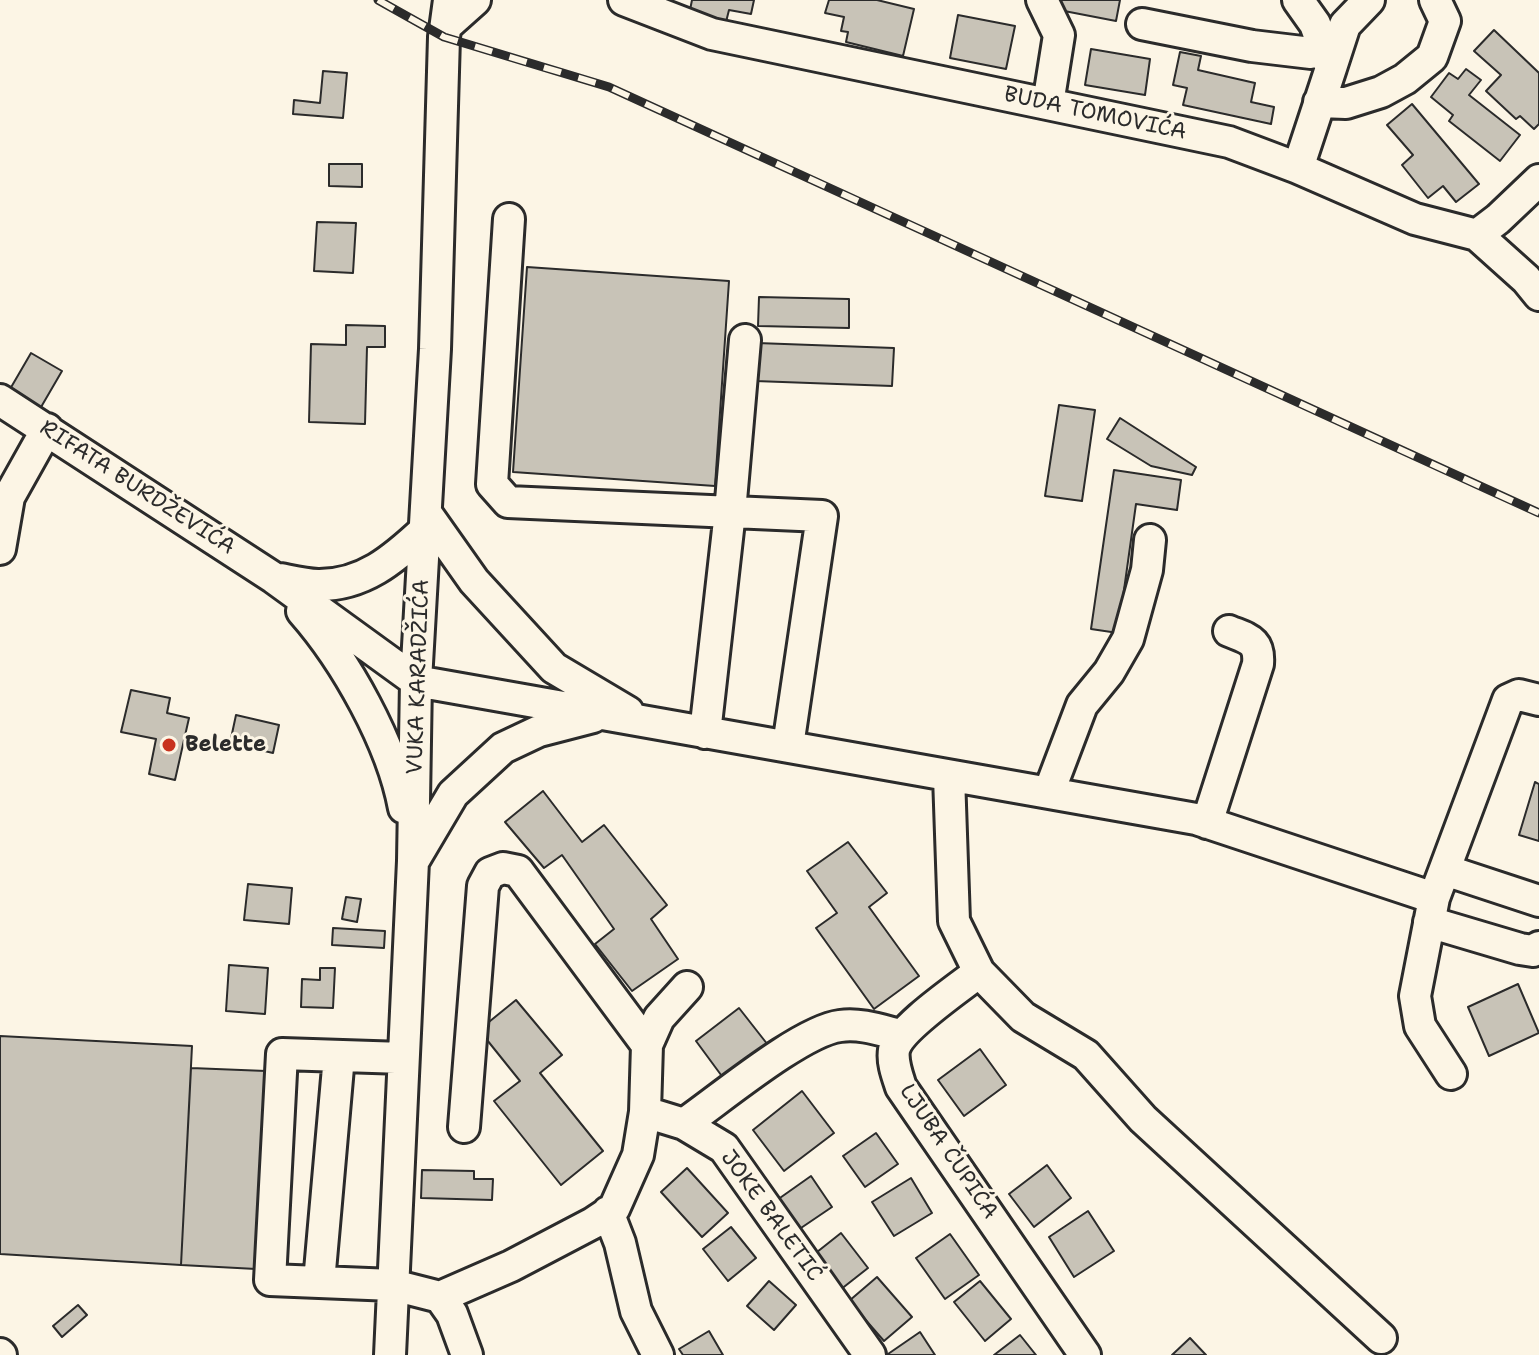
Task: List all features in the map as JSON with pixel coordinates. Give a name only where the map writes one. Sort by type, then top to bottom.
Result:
[{"type":"street","points":[[448,12],[475,0]]},
{"type":"street","name":"BUDA TOMOVIĆA","points":[[624,0],[712,34],[1229,142],[1415,219],[1477,235]]},
{"type":"street","points":[[1042,0],[1059,35],[1048,104]]},
{"type":"street","points":[[1298,0],[1315,24],[1327,58]]},
{"type":"street","points":[[1319,102],[1346,103],[1381,92],[1405,79],[1432,57],[1445,21],[1435,0]]},
{"type":"street","points":[[1298,168],[1319,102],[1327,58],[1360,4]]},
{"type":"street","name":"VUKA KARADŽIĆA","points":[[390,1355],[413,861],[416,681],[436,334],[444,37],[448,12]]},
{"type":"street","points":[[1142,24],[1327,58]]},
{"type":"street","points":[[1539,180],[1477,235],[1526,279],[1539,295]]},
{"type":"street","points":[[509,219],[492,484],[508,502],[822,516],[788,746]]},
{"type":"street","points":[[705,733],[730,512],[745,340]]},
{"type":"street","name":"RIFATA BURDŽEVIĆA","points":[[0,400],[274,578]]},
{"type":"street","points":[[0,549],[9,497],[47,429]]},
{"type":"street","points":[[274,578],[317,585],[351,581],[390,562],[426,521],[474,581],[554,668],[647,723]]},
{"type":"street","points":[[1049,792],[1082,705],[1109,672],[1128,639],[1147,570],[1150,540]]},
{"type":"street","points":[[274,578],[416,681],[1049,792],[1207,823],[1436,897],[1520,949],[1533,951],[1539,947]]},
{"type":"street","points":[[274,578],[317,628],[380,732],[400,789],[413,861]]},
{"type":"street","points":[[1207,823],[1258,664],[1259,651],[1253,641],[1229,631]]},
{"type":"street","points":[[1451,1074],[1420,1026],[1415,996],[1436,897],[1508,700],[1519,695],[1539,700]]},
{"type":"street","points":[[413,861],[453,794],[503,748],[539,731],[601,715]]},
{"type":"street","points":[[949,776],[954,921],[979,972],[1023,1017],[1086,1055],[1143,1119],[1381,1338]]},
{"type":"street","points":[[464,1127],[483,886],[490,873],[503,868],[518,871],[647,1045]]},
{"type":"street","points":[[1436,897],[1539,901]]},
{"type":"street","points":[[684,1124],[810,1035],[838,1026],[860,1025],[900,1035],[979,972]]},
{"type":"street","points":[[403,1058],[282,1054],[270,1280],[393,1285],[440,1297],[511,1266],[614,1209],[638,1155],[645,1112],[647,1045],[659,1018],[687,987]]},
{"type":"street","name":"LJUBA ČUPIĆA","points":[[900,1035],[894,1051],[894,1065],[901,1087],[1085,1355]]},
{"type":"street","points":[[319,1282],[339,1056]]},
{"type":"street","name":"JOKE BALETIĆ","points":[[645,1112],[684,1124],[724,1148],[870,1355]]},
{"type":"street","points":[[608,1212],[620,1243],[636,1311],[658,1355]]},
{"type":"street","points":[[440,1297],[452,1314],[461,1349]]},
{"type":"building","points":[[692,0],[754,0],[751,14],[729,10],[726,22],[689,15]]},
{"type":"building","points":[[829,0],[877,0],[914,9],[903,56],[846,42],[848,32],[841,31],[844,17],[825,13]]},
{"type":"building","points":[[1061,0],[1120,0],[1116,21],[1059,10]]},
{"type":"building","points":[[958,15],[1015,26],[1006,69],[950,58]]},
{"type":"building","points":[[1494,30],[1539,73],[1539,124],[1534,129],[1520,116],[1516,119],[1486,91],[1501,75],[1474,51]]},
{"type":"building","points":[[1091,49],[1150,59],[1145,95],[1085,85]]},
{"type":"building","points":[[1180,52],[1201,56],[1198,70],[1255,83],[1251,102],[1274,107],[1271,124],[1183,105],[1187,88],[1173,85]]},
{"type":"building","points":[[1466,69],[1481,80],[1469,95],[1520,135],[1500,161],[1449,121],[1453,115],[1431,97],[1449,73],[1458,79]]},
{"type":"building","points":[[323,71],[347,73],[343,118],[293,114],[294,100],[320,103]]},
{"type":"building","points":[[1412,104],[1479,184],[1456,202],[1443,186],[1428,198],[1402,165],[1413,155],[1387,125]]},
{"type":"building","points":[[329,164],[362,164],[362,187],[329,186]]},
{"type":"building","points":[[317,222],[356,223],[353,273],[314,271]]},
{"type":"building","points":[[527,267],[729,281],[715,486],[513,472]]},
{"type":"building","points":[[759,297],[849,299],[849,328],[758,326]]},
{"type":"building","points":[[346,325],[385,326],[385,347],[367,347],[365,424],[309,422],[311,344],[346,345]]},
{"type":"building","points":[[757,343],[894,348],[892,386],[755,381]]},
{"type":"building","points":[[31,353],[62,371],[37,414],[6,396]]},
{"type":"building","points":[[1059,405],[1095,410],[1082,501],[1045,496]]},
{"type":"building","points":[[1120,418],[1196,467],[1192,475],[1151,466],[1107,439]]},
{"type":"building","points":[[1114,470],[1181,480],[1177,510],[1136,504],[1118,633],[1091,629]]},
{"type":"building","points":[[131,690],[170,698],[167,713],[189,718],[175,780],[149,774],[156,739],[121,732]]},
{"type":"building","points":[[236,715],[279,725],[273,753],[230,743]]},
{"type":"building","points":[[1535,782],[1539,784],[1539,841],[1519,835]]},
{"type":"building","points":[[543,791],[582,842],[604,825],[667,905],[651,919],[678,959],[632,991],[595,944],[614,929],[562,855],[544,868],[505,822]]},
{"type":"building","points":[[848,842],[887,893],[869,907],[919,976],[874,1009],[816,928],[837,913],[807,871]]},
{"type":"building","points":[[248,884],[292,888],[289,924],[244,920]]},
{"type":"building","points":[[346,897],[361,899],[357,922],[342,919]]},
{"type":"building","points":[[333,928],[385,931],[384,948],[332,945]]},
{"type":"building","points":[[229,965],[268,968],[265,1014],[226,1011]]},
{"type":"building","points":[[320,968],[335,968],[333,1008],[301,1007],[302,979],[320,980]]},
{"type":"building","points":[[1518,984],[1539,1033],[1489,1056],[1468,1007]]},
{"type":"building","points":[[516,1000],[562,1055],[540,1073],[603,1151],[561,1185],[494,1101],[520,1081],[479,1030]]},
{"type":"building","points":[[739,1008],[768,1045],[724,1079],[696,1041]]},
{"type":"building","points":[[0,1036],[192,1046],[181,1265],[0,1254]]},
{"type":"building","points":[[980,1049],[1006,1085],[964,1116],[938,1080]]},
{"type":"building","points":[[191,1068],[266,1071],[256,1269],[181,1265]]},
{"type":"building","points":[[802,1091],[834,1133],[784,1171],[753,1130]]},
{"type":"building","points":[[876,1133],[898,1164],[865,1187],[843,1156]]},
{"type":"building","points":[[1047,1165],[1071,1198],[1034,1227],[1009,1194]]},
{"type":"building","points":[[687,1168],[728,1213],[702,1237],[661,1192]]},
{"type":"building","points":[[422,1170],[474,1171],[474,1179],[493,1179],[492,1200],[421,1198]]},
{"type":"building","points":[[811,1176],[832,1207],[798,1230],[777,1200]]},
{"type":"building","points":[[911,1178],[932,1213],[894,1236],[872,1202]]},
{"type":"building","points":[[1088,1211],[1114,1251],[1074,1277],[1049,1237]]},
{"type":"building","points":[[731,1227],[756,1258],[728,1281],[703,1249]]},
{"type":"building","points":[[841,1233],[868,1268],[840,1290],[812,1256]]},
{"type":"building","points":[[950,1234],[979,1275],[945,1299],[916,1258]]},
{"type":"building","points":[[877,1277],[912,1317],[884,1341],[849,1301]]},
{"type":"building","points":[[769,1281],[796,1305],[774,1330],[747,1306]]},
{"type":"building","points":[[980,1281],[1011,1319],[985,1341],[954,1302]]},
{"type":"building","points":[[78,1305],[87,1315],[62,1337],[53,1326]]},
{"type":"building","points":[[709,1331],[723,1355],[683,1355],[679,1349]]},
{"type":"building","points":[[920,1332],[935,1355],[888,1354]]},
{"type":"building","points":[[1020,1335],[1036,1355],[994,1355]]},
{"type":"building","points":[[1190,1338],[1206,1355],[1172,1355]]},
{"type":"railway","points":[[378,0],[444,37],[609,87],[1539,513]]},
{"type":"place","name":"Belette","points":[[169,745]]}]
